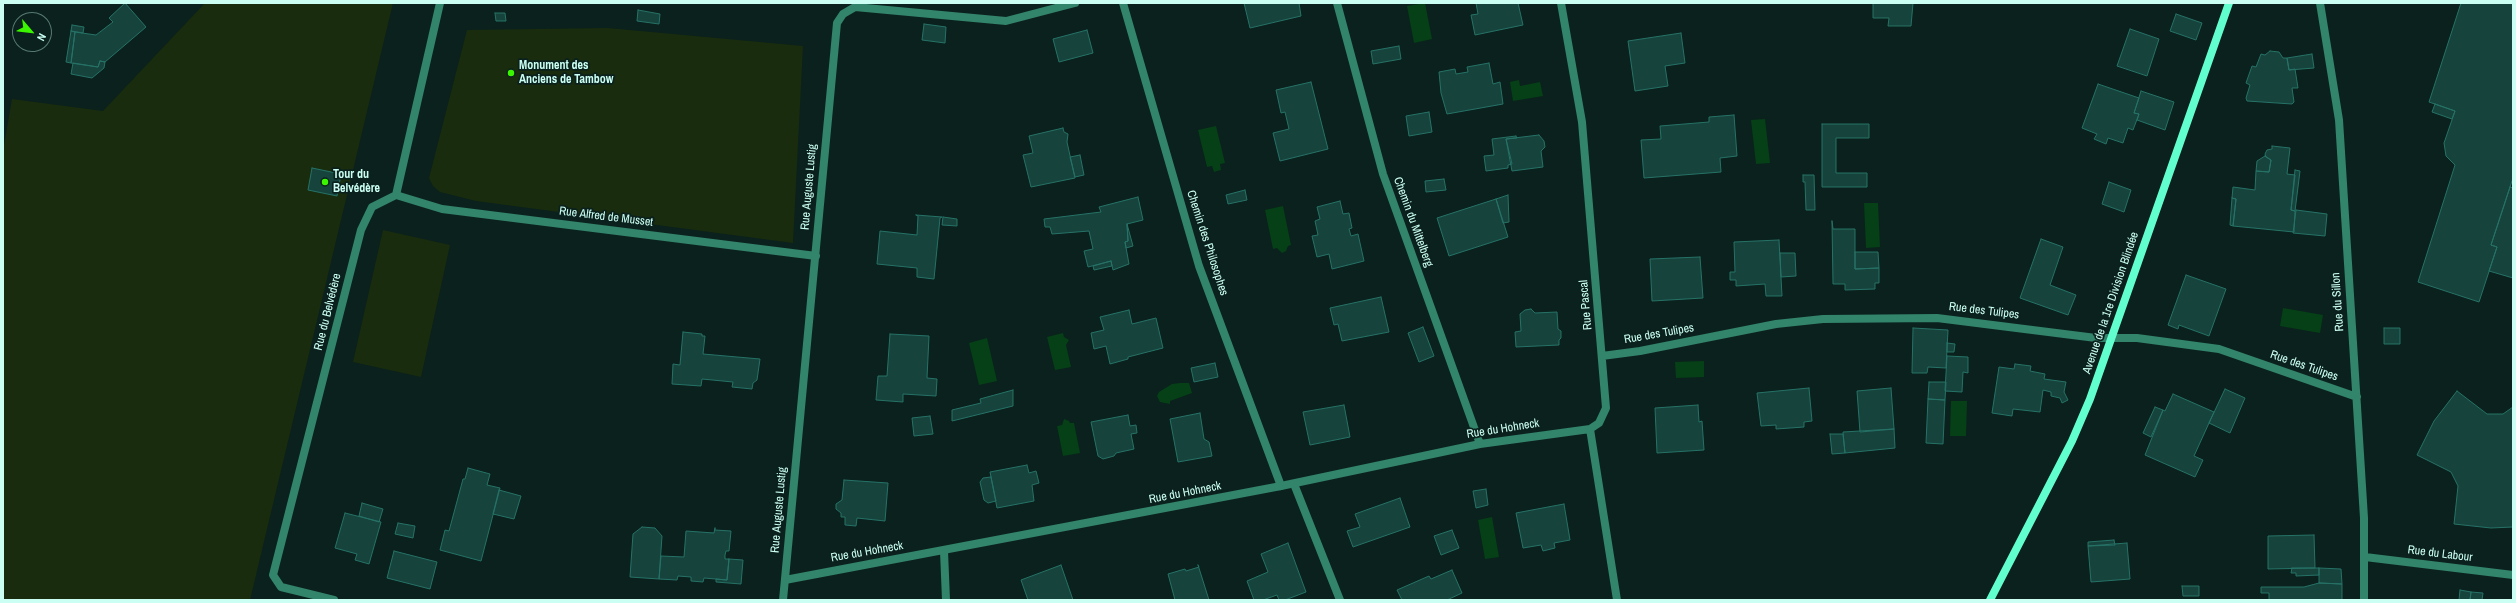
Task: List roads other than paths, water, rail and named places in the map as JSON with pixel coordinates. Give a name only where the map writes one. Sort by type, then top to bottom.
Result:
[{"type":"main road","name":"Avenue de la 1re Division Blindée","points":[[1990,600],[2072,442],[2111,338],[2229,3]]},
{"type":"street","points":[[396,195],[440,3]]},
{"type":"street","name":"Rue Auguste Lustig","points":[[780,600],[785,580],[816,256],[830,82],[837,23],[843,14],[855,7],[1006,21],[1075,3]]},
{"type":"street","name":"Chemin des Philosophes","points":[[1123,3],[1199,266],[1281,486]]},
{"type":"street","name":"Chemin du Mittelberg","points":[[1337,3],[1383,174],[1480,444]]},
{"type":"street","name":"Rue Pascal","points":[[1561,3],[1582,122],[1606,408],[1599,423],[1590,429]]},
{"type":"street","name":"Rue du Sillon","points":[[2320,3],[2339,120],[2357,396],[2365,557],[2364,600]]},
{"type":"street","name":"Rue Alfred de Musset","points":[[396,195],[442,208],[816,256]]},
{"type":"street","name":"Rue du Belvédère","points":[[334,600],[281,587],[274,575],[361,230],[372,207],[396,195]]},
{"type":"street","name":"Rue des Tulipes","points":[[1602,356],[1640,351],[1776,324],[1823,320],[1937,318],[2111,338],[2136,338],[2219,349],[2357,396]]},
{"type":"street","points":[[1590,429],[1616,600]]},
{"type":"street","name":"Rue du Hohneck","points":[[785,580],[1294,484],[1480,444],[1590,429]]},
{"type":"street","points":[[1294,484],[1340,600]]},
{"type":"street","points":[[944,551],[946,600]]},
{"type":"street","name":"Rue du Labour","points":[[2365,557],[2513,575]]},
{"type":"place","name":"Monument des Anciens de Tambow","points":[[511,73]]},
{"type":"place","name":"Tour du Belvédère","points":[[325,182]]}]
